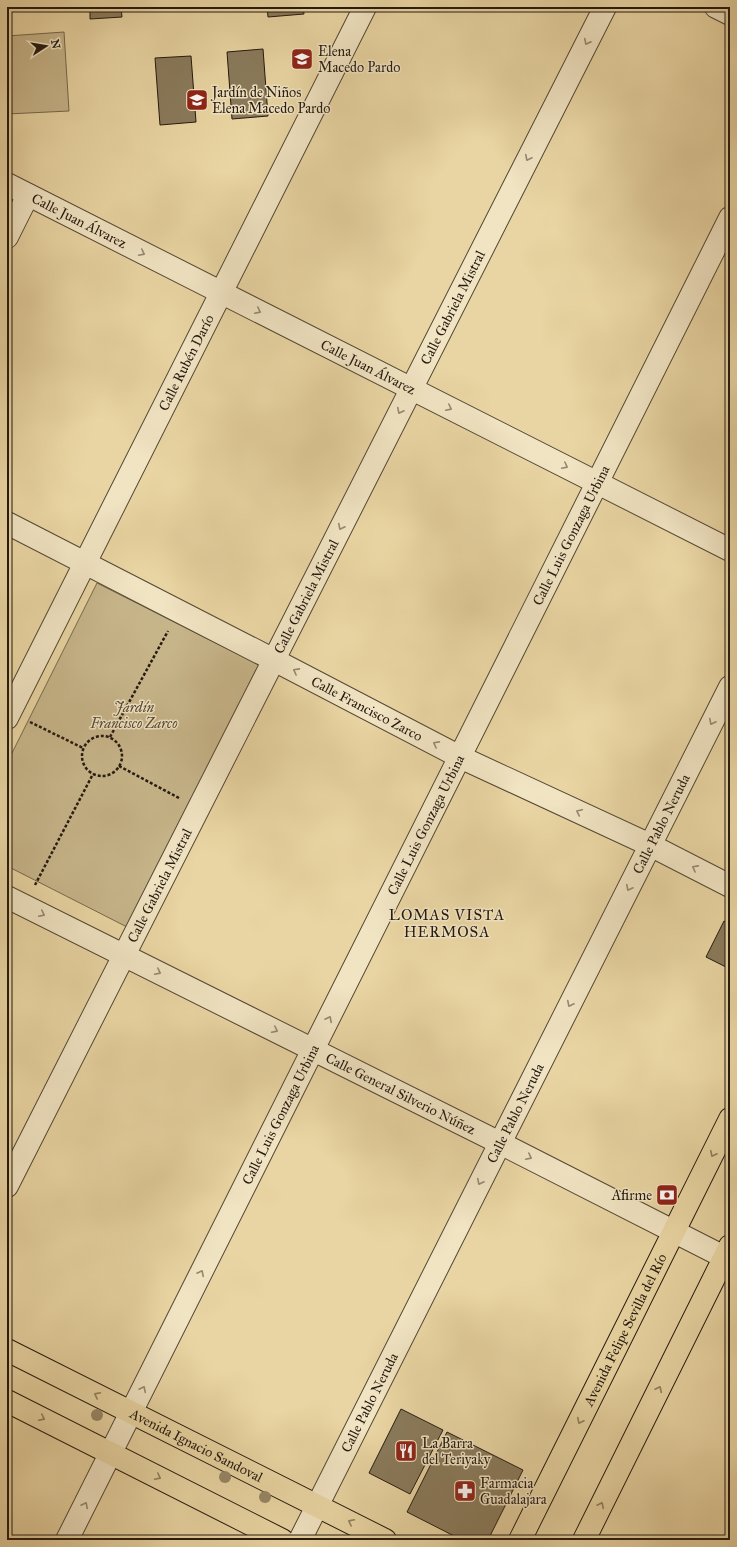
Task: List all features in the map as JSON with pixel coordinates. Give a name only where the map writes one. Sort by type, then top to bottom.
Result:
[{"type":"main road","name":"Avenida Felipe Sevilla del Río","points":[[520,1540],[730,1119]]},
{"type":"main road","points":[[584,1540],[728,1254]]},
{"type":"main road","name":"Avenida Ignacio Sandoval","points":[[7,1350],[385,1540]]},
{"type":"main road","points":[[7,1401],[282,1540]]},
{"type":"street","name":"Calle Rubén Darío","points":[[8,715],[365,7]]},
{"type":"street","name":"Calle Gabriela Mistral","points":[[7,1186],[605,7]]},
{"type":"street","points":[[716,7],[730,14]]},
{"type":"street","name":"Calle Juan Álvarez","points":[[7,184],[730,550]]},
{"type":"street","points":[[7,237],[28,195]]},
{"type":"street","name":"Calle Luis Gonzaga Urbina","points":[[67,1540],[730,218]]},
{"type":"street","name":"Calle Francisco Zarco","points":[[7,523],[460,757],[650,845],[730,886]]},
{"type":"street","name":"Calle Pablo Neruda","points":[[300,1540],[730,687]]},
{"type":"street","name":"Calle General Silverio Núñez","points":[[16,901],[675,1231],[728,1254]]},
{"type":"path","points":[[110,737],[179,611]]},
{"type":"path","points":[[8,715],[83,748]]},
{"type":"path","points":[[104,735],[110,737],[116,741],[120,747],[121,760],[119,766],[116,770],[105,776],[93,774],[88,770],[82,760],[83,748],[91,738],[104,735]]},
{"type":"path","points":[[119,766],[198,808]]},
{"type":"path","points":[[16,901],[93,774]]},
{"type":"green space","points":[[64,32],[69,111],[7,114],[7,36]]},
{"type":"green space","name":"Jardín Francisco Zarco","points":[[97,583],[261,666],[129,928],[7,866],[7,763]]},
{"type":"building","points":[[90,7],[121,7],[122,17],[90,19]]},
{"type":"building","points":[[267,7],[303,7],[304,14],[268,17]]},
{"type":"building","points":[[263,49],[268,116],[232,119],[227,52]]},
{"type":"building","points":[[191,56],[196,122],[160,125],[155,58]]},
{"type":"building","points":[[724,921],[730,924],[730,969],[706,957]]},
{"type":"building","name":"La Barra del Teriyaky","points":[[401,1409],[443,1430],[410,1494],[369,1473]]},
{"type":"building","name":"Farmacia Guadalajara","points":[[447,1432],[523,1470],[488,1540],[462,1540],[407,1512]]},
{"type":"place","name":"Elena Macedo Pardo","points":[[302,59]]},
{"type":"place","name":"Jardín de Niños Elena Macedo Pardo","points":[[197,100]]},
{"type":"place","name":"Afirme","points":[[667,1195]]},
{"type":"place","name":"La Barra del Teriyaky","points":[[406,1451]]},
{"type":"place","name":"Farmacia Guadalajara","points":[[465,1491]]},
{"type":"district","name":"LOMAS VISTA HERMOSA","points":[[447,924]]}]
